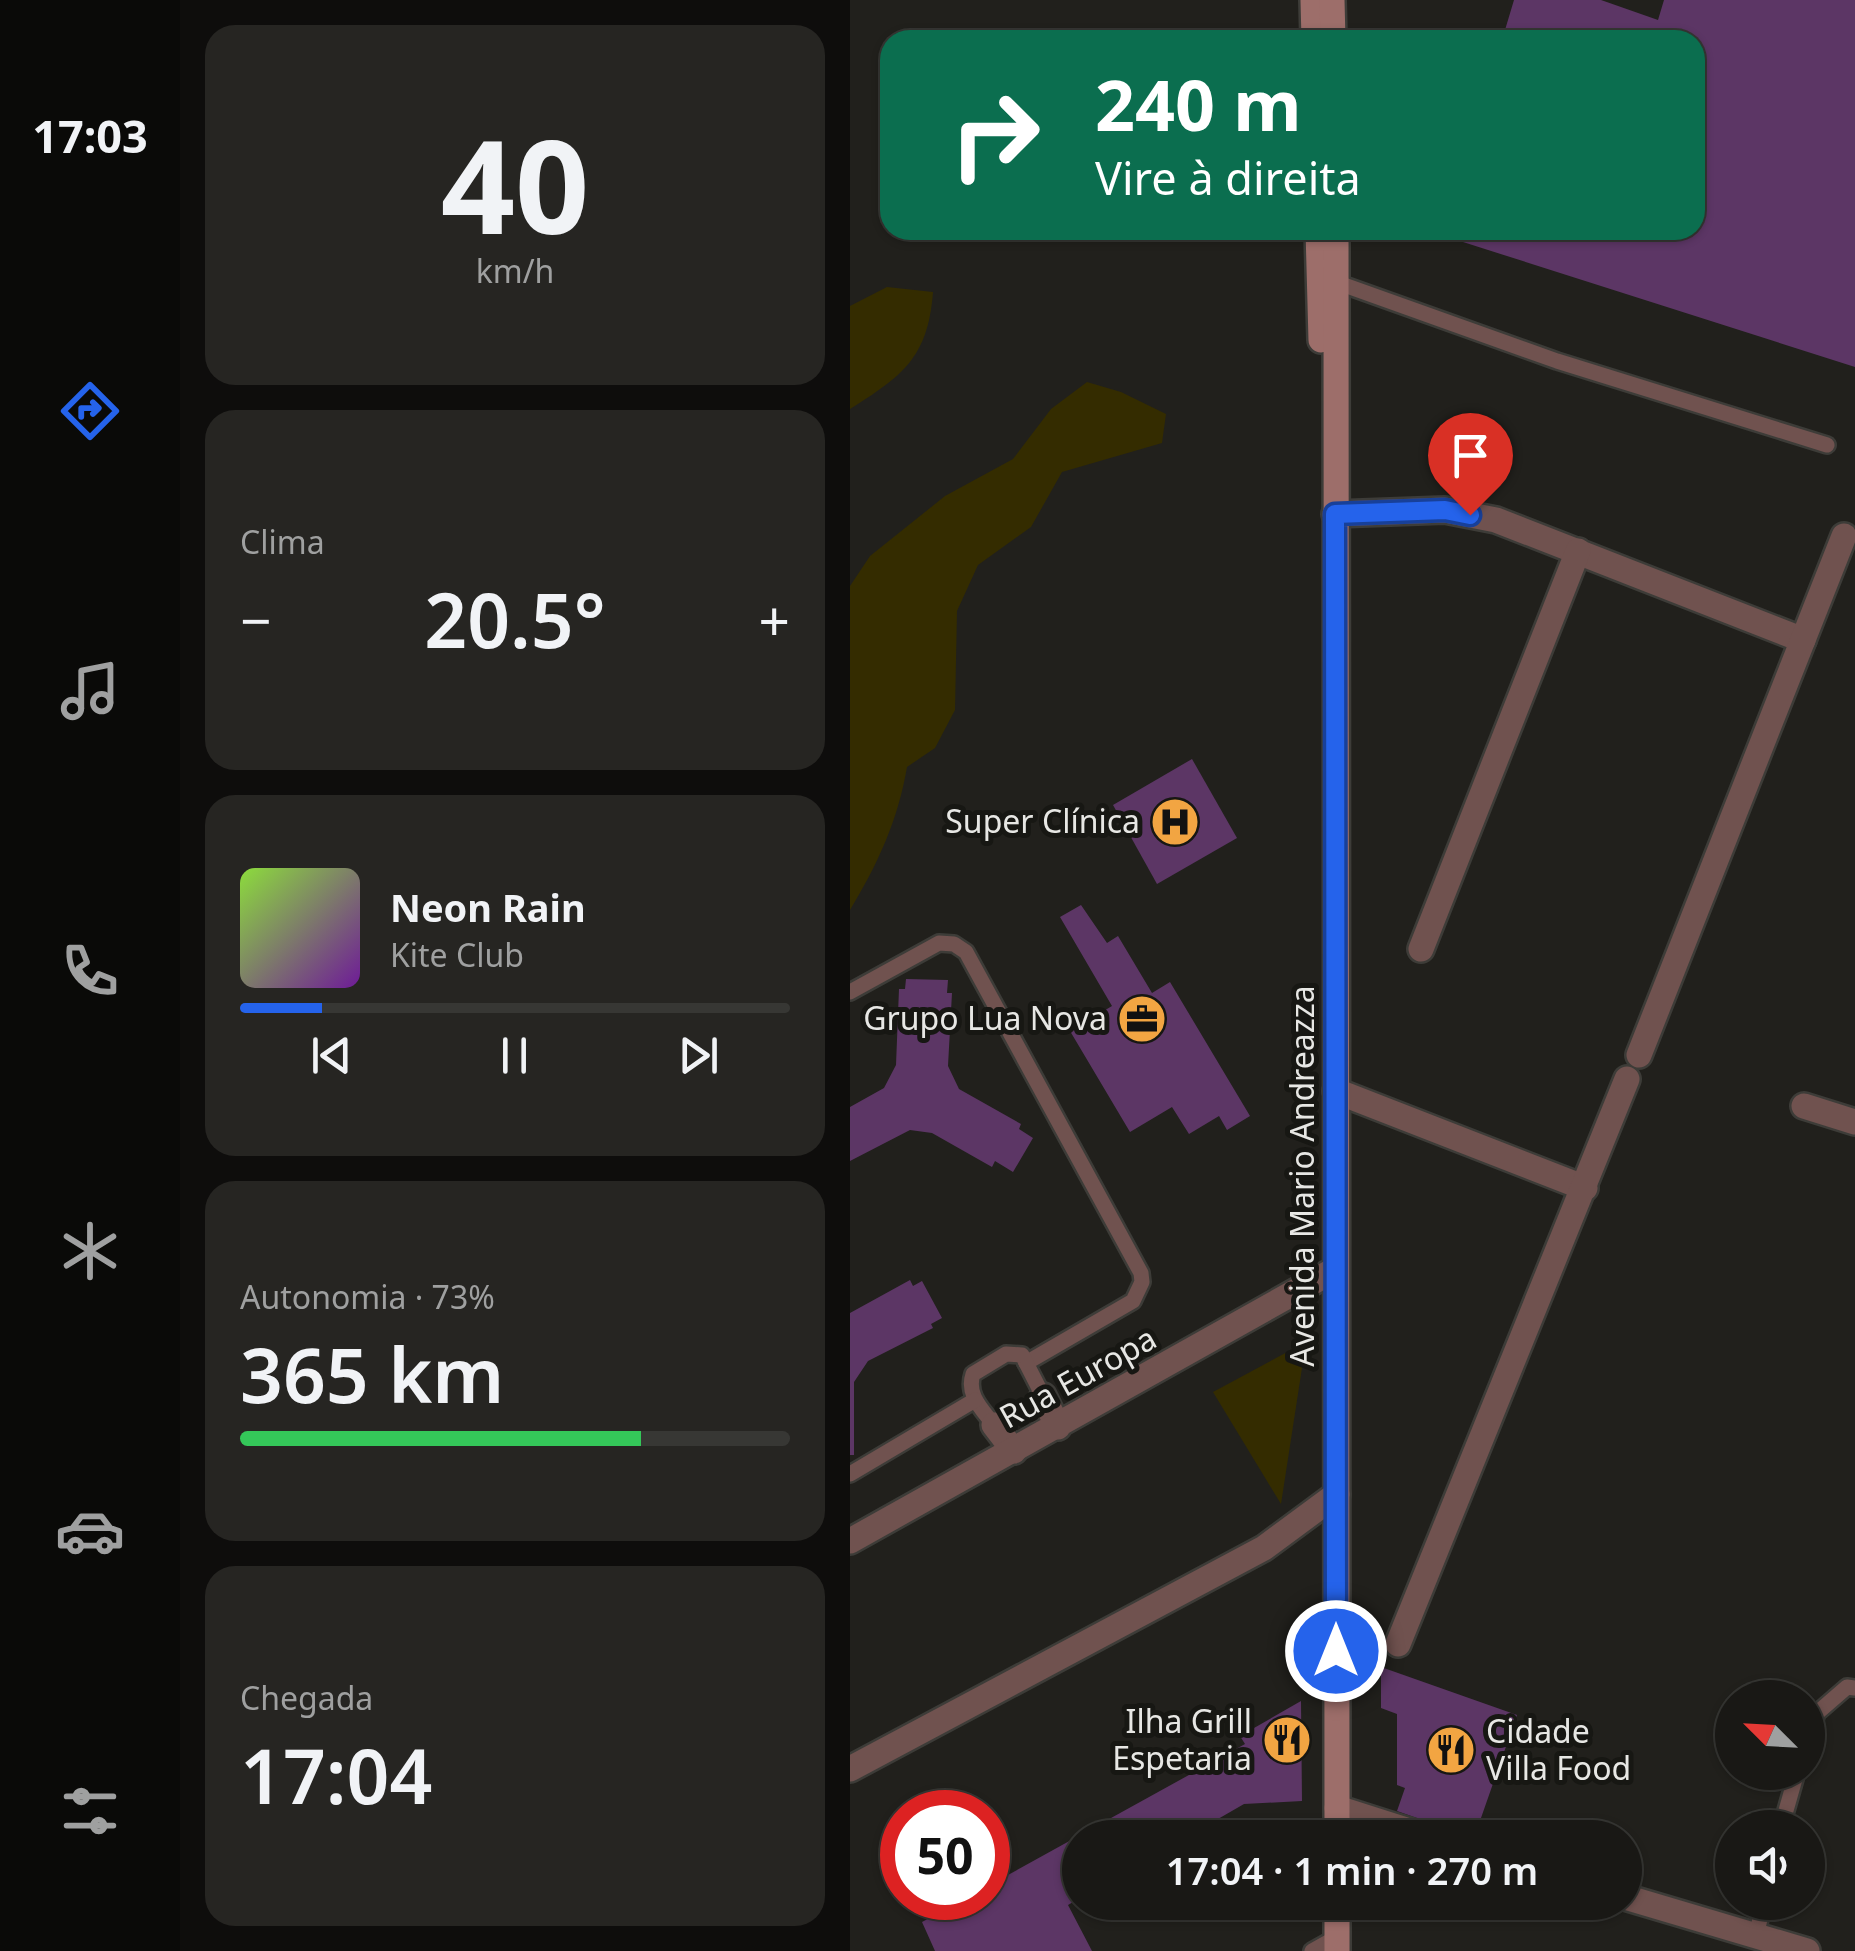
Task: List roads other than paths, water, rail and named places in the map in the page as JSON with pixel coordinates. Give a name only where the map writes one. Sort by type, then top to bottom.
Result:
[{"type":"main road","points":[[1312,0],[1314,30]]},
{"type":"main road","points":[[1332,0],[1333,30]]},
{"type":"main road","name":"Avenida Mario Andreazza","points":[[1324,240],[1321,356],[1335,514]]},
{"type":"main road","name":"Avenida Mario Andreazza","points":[[1326,240],[1338,285],[1337,1820]]},
{"type":"street","points":[[1335,514],[1445,510],[1496,520],[1803,640]]},
{"type":"street","points":[[1639,1055],[1844,536]]},
{"type":"street","points":[[1421,950],[1578,551]]},
{"type":"street","points":[[1398,1644],[1627,1079]]},
{"type":"street","points":[[1336,1091],[1585,1188]]},
{"type":"street","points":[[1804,1106],[1855,1122]]},
{"type":"street","name":"Rua Europa","points":[[850,1541],[1336,1268]]},
{"type":"street","points":[[1043,1396],[1058,1427]]},
{"type":"street","points":[[994,1425],[1014,1451]]},
{"type":"street","points":[[850,1770],[1264,1548],[1336,1494]]},
{"type":"street","points":[[1337,1808],[1375,1820]]},
{"type":"street","points":[[1642,1901],[1807,1951]]},
{"type":"lane","points":[[1338,285],[1557,361],[1826,445]]},
{"type":"lane","points":[[850,992],[940,944],[954,944],[966,952],[1141,1273],[1142,1282],[1132,1302],[1026,1363]]},
{"type":"lane","points":[[994,1425],[975,1400],[969,1384],[973,1374],[1014,1351],[1022,1355],[1043,1396]]},
{"type":"lane","points":[[850,1474],[975,1400]]},
{"type":"lane","points":[[1825,1707],[1847,1687],[1855,1688]]},
{"type":"lane","points":[[1756,1936],[1760,1920]]},
{"type":"lane","points":[[1312,1951],[1337,1944]]},
{"type":"place","name":"Super Clínica","points":[[1175,822]]},
{"type":"place","name":"Grupo Lua Nova","points":[[1142,1019]]},
{"type":"place","name":"Ilha Grill Espetaria","points":[[1287,1740]]},
{"type":"place","name":"Cidade Villa Food","points":[[1451,1750]]}]
